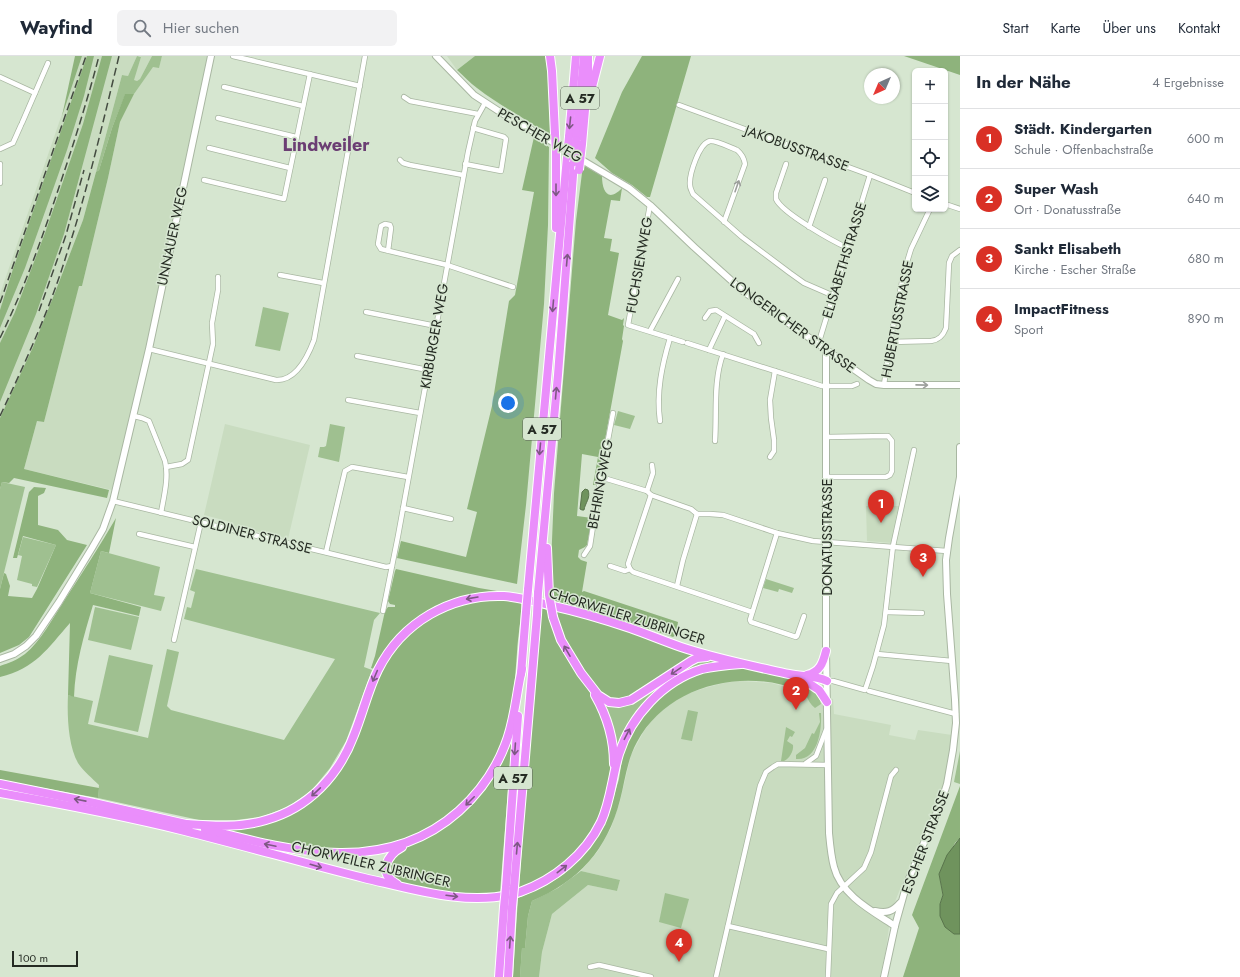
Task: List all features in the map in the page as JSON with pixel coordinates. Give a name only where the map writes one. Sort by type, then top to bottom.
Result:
[{"type":"highway","points":[[550,56],[553,78],[556,151],[557,267]]},
{"type":"highway","name":"A 57","points":[[576,56],[576,140]]},
{"type":"highway","name":"A 57","points":[[510,888],[526,612],[557,267],[571,159],[576,140],[584,56]]},
{"type":"highway","points":[[585,115],[588,56]]},
{"type":"highway","points":[[570,215],[575,201],[579,170],[576,140],[585,115],[600,56]]},
{"type":"highway","name":"A 57","points":[[499,977],[510,888],[537,615],[570,215],[571,159]]},
{"type":"highway","points":[[546,502],[548,595],[553,617],[561,640],[599,702],[607,722],[613,750],[614,771]]},
{"type":"highway","name":"CHORWEILER ZUBRINGER","points":[[186,824],[217,826],[250,824],[288,812],[312,796],[333,774],[346,752],[355,734],[375,675],[390,650],[404,634],[421,619],[439,609],[462,600],[486,596],[504,596],[536,602],[606,620],[680,647],[741,664],[798,675],[807,675],[827,681]]},
{"type":"highway","points":[[807,675],[815,672],[820,667],[826,651]]},
{"type":"highway","points":[[581,673],[600,697],[609,702],[619,703],[636,697],[694,659],[712,656]]},
{"type":"highway","name":"CHORWEILER ZUBRINGER","points":[[0,793],[94,810],[184,830],[326,869],[413,890],[448,896],[482,898],[512,894],[545,881],[571,862],[586,846],[600,823],[608,802],[614,771],[621,748],[631,727],[642,711],[658,695],[678,680],[698,671],[719,666],[741,664]]},
{"type":"highway","points":[[413,890],[396,884],[391,880],[388,876],[386,866],[387,861],[392,854],[449,820],[476,794],[488,779],[498,762],[508,737],[513,718],[516,691],[522,669]]},
{"type":"highway","points":[[798,675],[819,684],[824,684],[827,681]]},
{"type":"highway","points":[[798,675],[819,690],[827,702]]},
{"type":"highway","name":"CHORWEILER ZUBRINGER","points":[[0,784],[94,803],[186,824],[247,840],[309,852],[345,854],[378,851],[390,849],[415,839]]},
{"type":"highway","name":"A 57","points":[[508,907],[508,977]]},
{"type":"street","name":"UNNAUER WEG","points":[[0,659],[14,654],[26,646],[36,636],[59,602],[103,529],[113,501],[149,349],[211,56]]},
{"type":"street","points":[[233,56],[360,86]]},
{"type":"street","points":[[149,349],[276,380],[282,380],[292,376],[309,352],[314,340],[323,283],[360,86],[364,56]]},
{"type":"street","name":"PESCHER WEG","points":[[436,56],[466,88],[485,103],[623,184],[650,205]]},
{"type":"street","points":[[0,149],[13,143],[48,63]]},
{"type":"street","points":[[204,180],[284,199],[310,74]]},
{"type":"street","points":[[0,77],[35,93]]},
{"type":"street","points":[[224,87],[303,106]]},
{"type":"street","points":[[404,97],[410,101],[478,114]]},
{"type":"street","name":"KIRBURGER WEG","points":[[383,611],[465,164],[473,128],[478,114],[485,103]]},
{"type":"street","name":"JAKOBUSSTRASSE","points":[[679,105],[912,192]]},
{"type":"street","points":[[218,118],[296,137]]},
{"type":"street","points":[[465,164],[501,170],[506,139],[498,135],[473,128]]},
{"type":"street","points":[[724,222],[744,164],[744,159],[741,153],[737,150],[711,141],[705,143],[699,151],[690,185],[694,194],[724,222],[774,262],[804,283],[834,296]]},
{"type":"street","points":[[209,148],[290,168]]},
{"type":"street","points":[[400,160],[403,163],[410,165],[463,175]]},
{"type":"street","points":[[0,164],[0,183]]},
{"type":"street","points":[[786,164],[776,193],[776,198],[787,210],[809,227],[848,248]]},
{"type":"street","name":"ELISABETHSTRASSE","points":[[818,345],[870,175]]},
{"type":"street","points":[[809,227],[825,180]]},
{"type":"street","name":"FUCHSIENWEG","points":[[650,205],[628,324],[650,331]]},
{"type":"street","name":"LONGERICHER STRASSE","points":[[650,205],[743,291],[869,380],[876,384],[884,385],[960,385]]},
{"type":"street","points":[[948,205],[960,210]]},
{"type":"street","name":"HUBERTUSSTRASSE","points":[[884,385],[890,342],[905,268],[911,249],[929,212]]},
{"type":"street","points":[[388,251],[391,228],[390,225],[385,224],[381,226],[378,246],[381,249],[388,251],[447,265],[513,287]]},
{"type":"street","points":[[890,342],[931,341],[937,340],[943,335],[946,328],[949,263],[952,256],[960,250]]},
{"type":"street","points":[[280,275],[323,283]]},
{"type":"street","points":[[166,467],[182,464],[188,460],[214,344],[212,323],[218,290],[218,277]]},
{"type":"street","points":[[678,279],[650,331],[822,386],[852,386],[857,384]]},
{"type":"street","points":[[705,318],[710,311],[716,310],[754,334],[759,342]]},
{"type":"street","points":[[366,312],[436,326]]},
{"type":"street","points":[[709,350],[725,316]]},
{"type":"street","points":[[660,420],[659,397],[662,367],[670,338]]},
{"type":"street","name":"DONATUSSTRASSE","points":[[826,350],[826,651],[829,833],[831,853],[834,867],[844,887],[872,911],[895,926]]},
{"type":"street","points":[[715,441],[716,389],[718,369],[723,354]]},
{"type":"street","points":[[357,356],[428,370]]},
{"type":"street","points":[[770,457],[774,450],[770,400],[775,371]]},
{"type":"street","points":[[348,400],[420,413]]},
{"type":"street","name":"BEHRINGWEG","points":[[584,555],[590,546],[613,412]]},
{"type":"street","points":[[134,416],[149,421],[162,452],[166,467],[166,481],[162,513]]},
{"type":"street","points":[[826,437],[888,436],[892,441],[892,471],[890,475],[886,477],[826,477]]},
{"type":"street","name":"ESCHER STRASSE","points":[[884,977],[902,900],[942,800],[954,750],[958,715],[946,594],[947,551],[960,477],[960,447]]},
{"type":"street","points":[[867,691],[886,612],[893,546],[914,450]]},
{"type":"street","points":[[647,492],[653,473],[652,465]]},
{"type":"street","points":[[326,552],[345,471],[352,467],[408,477]]},
{"type":"street","points":[[602,480],[607,479],[647,492],[651,495],[691,509],[697,514],[723,515],[777,533],[803,539],[947,551]]},
{"type":"street","points":[[651,495],[628,564],[630,569],[633,572],[752,612]]},
{"type":"street","name":"SOLDINER STRASSE","points":[[113,501],[386,567],[392,566]]},
{"type":"street","points":[[403,508],[451,519]]},
{"type":"street","points":[[677,586],[697,514]]},
{"type":"street","points":[[174,640],[201,522]]},
{"type":"street","points":[[777,533],[750,620],[751,622],[796,637],[804,616]]},
{"type":"street","points":[[138,534],[195,547]]},
{"type":"street","points":[[610,566],[624,571],[630,569]]},
{"type":"street","points":[[886,612],[922,613]]},
{"type":"street","points":[[877,654],[952,661]]},
{"type":"street","points":[[827,681],[836,682],[958,715]]},
{"type":"street","name":"DONATUSSTRASSE","points":[[805,764],[814,758],[819,751],[828,725]]},
{"type":"street","points":[[716,977],[751,820],[764,775],[778,764],[828,765]]},
{"type":"street","points":[[828,977],[831,904],[837,893],[864,868],[868,861],[877,833],[891,776],[896,770]]},
{"type":"street","points":[[872,911],[888,912],[894,910],[902,900]]},
{"type":"street","points":[[728,926],[828,949]]},
{"type":"street","points":[[590,967],[599,965],[651,977]]},
{"type":"shaded area","points":[[75,56],[82,56],[62,116]]},
{"type":"shaded area","points":[[82,56],[137,56],[128,76],[122,75],[83,220],[33,347],[0,418],[0,294]]},
{"type":"shaded area","points":[[87,56],[94,56],[84,96],[67,150],[25,268],[0,328],[0,310],[13,269]]},
{"type":"shaded area","points":[[102,56],[112,56],[64,234],[36,314],[0,402],[0,343],[15,312],[45,233],[83,124]]},
{"type":"shaded area","points":[[137,56],[141,57],[134,80],[137,81],[140,79],[152,56],[162,56],[159,68],[153,67],[134,94],[125,95],[112,128],[99,170],[96,172],[122,75],[128,76]]},
{"type":"shaded area","points":[[140,56],[152,56],[140,79],[137,81],[133,80],[141,57]]},
{"type":"shaded area","points":[[162,56],[209,56],[146,348],[112,490],[24,469],[37,421],[44,422],[79,285],[82,286],[120,122],[134,94],[153,66],[159,67]]},
{"type":"shaded area","points":[[447,56],[475,56],[457,70]]},
{"type":"shaded area","points":[[475,56],[545,56],[549,70],[550,136],[486,95],[457,70]]},
{"type":"shaded area","points":[[642,56],[691,56],[650,197],[647,197],[632,185],[612,173],[595,158],[622,92]]},
{"type":"shaded area","points":[[904,56],[960,56],[960,75],[948,71],[948,68],[939,68]]},
{"type":"shaded area","points":[[125,94],[134,94],[120,122],[82,286],[79,286],[44,422],[37,421],[24,469],[109,490],[107,498],[14,478],[9,483],[2,482],[0,489],[0,418],[33,347],[56,290],[83,220],[96,172],[99,170],[112,128]]},
{"type":"shaded area","points":[[534,137],[549,147],[548,225],[544,304],[526,505],[517,584],[397,558],[401,541],[466,557],[477,512],[467,509],[492,406],[509,301],[515,295],[534,192],[522,190]]},
{"type":"shaded area","points":[[583,165],[602,176],[603,186],[610,195],[613,195],[622,188],[620,201],[611,200],[604,238],[612,239],[610,251],[619,253],[608,315],[622,320],[624,318],[624,326],[623,341],[598,478],[600,480],[597,485],[593,485],[598,457],[582,454],[577,516],[592,518],[587,545],[579,550],[578,557],[587,562],[582,592],[584,591],[678,622],[676,635],[673,637],[604,614],[554,601],[551,564],[554,493],[576,221]]},
{"type":"shaded area","points":[[263,307],[289,313],[280,351],[255,346]]},
{"type":"shaded area","points":[[618,411],[635,416],[630,429],[614,425]]},
{"type":"shaded area","points":[[225,424],[310,445],[288,539],[230,525],[227,521],[204,515]]},
{"type":"shaded area","points":[[330,424],[345,427],[339,462],[318,457],[320,447],[326,446]]},
{"type":"shaded area","points":[[2,482],[25,487],[0,589],[0,489]]},
{"type":"shaded area","points":[[34,487],[46,488],[44,493],[38,496],[38,525],[58,530],[67,540],[87,545],[29,637],[19,645],[0,653],[0,589],[4,573],[6,574],[10,586],[8,596],[32,598],[56,545],[23,536],[17,558],[13,558],[29,492]]},
{"type":"shaded area","points":[[585,489],[588,490],[589,496],[584,510],[582,510],[580,509],[582,492]]},
{"type":"shaded area","points":[[866,506],[900,506],[892,543],[867,541]]},
{"type":"shaded area","points":[[116,518],[109,553],[101,551],[90,593],[141,607],[139,616],[93,605],[78,662],[74,697],[68,695],[70,623],[47,649],[32,663],[0,677],[0,666],[25,654],[41,636],[91,560]]},
{"type":"shaded area","points":[[23,537],[56,545],[37,587],[17,580],[22,556],[18,555]]},
{"type":"shaded area","points":[[101,551],[160,567],[154,595],[165,597],[161,611],[90,593]]},
{"type":"shaded area","points":[[196,569],[380,613],[374,620],[364,667],[372,670],[346,741],[330,768],[312,790],[288,807],[261,817],[236,820],[199,820],[98,798],[99,785],[78,763],[72,748],[68,721],[68,695],[93,701],[88,724],[148,738],[167,649],[179,652],[167,706],[171,710],[284,740],[335,659],[184,619],[187,607],[191,608],[195,592],[190,590]]},
{"type":"shaded area","points":[[396,569],[479,588],[521,595],[510,594],[426,613],[373,675],[374,669],[371,668],[385,611],[388,607],[395,607],[395,605],[390,604],[388,601]]},
{"type":"shaded area","points":[[766,579],[794,588],[792,593],[779,589],[778,592],[763,588]]},
{"type":"shaded area","points":[[483,599],[521,601],[518,646],[512,706],[504,738],[494,761],[480,783],[463,802],[444,818],[422,832],[399,842],[375,848],[333,850],[316,848],[284,843],[220,829],[264,823],[331,781],[387,659],[411,631],[442,611]]},
{"type":"shaded area","points":[[95,607],[139,617],[131,650],[88,640]]},
{"type":"shaded area","points":[[541,608],[547,610],[555,633],[565,654],[596,703],[604,724],[609,745],[610,767],[608,787],[603,808],[594,827],[582,845],[556,870],[538,881],[519,889],[527,772]]},
{"type":"shaded area","points":[[555,609],[604,622],[699,656],[637,694],[615,701],[597,691],[568,645],[558,623]]},
{"type":"shaded area","points":[[109,655],[153,665],[138,732],[94,722]]},
{"type":"shaded area","points":[[704,659],[728,663],[700,668],[616,755],[602,701]]},
{"type":"shaded area","points":[[741,668],[761,671],[794,680],[801,691],[779,684],[756,681],[732,682],[709,686],[687,694],[667,707],[650,722],[634,749],[614,818],[599,849],[589,862],[564,884],[532,901],[528,916],[525,948],[522,948],[520,977],[513,977],[518,898],[545,886],[564,874],[583,856],[593,843],[603,827],[610,809],[619,779],[623,753],[637,721],[666,690],[701,672]]},
{"type":"shaded area","points":[[739,681],[771,683],[833,699],[834,714],[891,725],[889,735],[915,740],[918,730],[952,735],[951,753],[945,785],[934,815],[904,879],[891,912],[886,949],[880,977],[539,977],[542,952],[552,914],[588,885],[617,891],[620,880],[581,871],[598,851],[611,828],[620,801],[631,755],[644,731],[653,719],[683,695],[724,683]]},
{"type":"shaded area","points":[[800,682],[814,690],[821,704],[815,708],[812,705]]},
{"type":"shaded area","points":[[688,710],[698,712],[692,741],[681,739]]},
{"type":"shaded area","points":[[819,713],[821,713],[821,728],[814,750],[803,758],[796,759],[796,755],[805,748],[812,733],[814,734],[820,722]]},
{"type":"shaded area","points":[[786,727],[795,732],[787,741],[793,745],[793,747],[789,757],[784,761],[781,761]]},
{"type":"shaded area","points":[[512,738],[500,893],[466,895],[406,886],[394,880],[388,866],[396,854],[411,844],[430,836],[447,825],[472,805],[500,767]]},
{"type":"shaded area","points":[[960,751],[960,784],[954,782]]},
{"type":"shaded area","points":[[0,770],[99,788],[98,798],[0,780]]},
{"type":"shaded area","points":[[960,786],[960,838],[955,843],[939,874],[943,895],[940,904],[954,934],[960,934],[960,977],[903,977],[919,928],[912,915]]},
{"type":"shaded area","points":[[960,838],[960,934],[954,934],[945,927],[940,916],[940,904],[943,895],[939,874],[947,855]]},
{"type":"shaded area","points":[[581,871],[620,880],[617,891],[588,885],[552,914],[542,952],[539,977],[520,977],[522,947],[525,948],[528,916],[532,901],[558,888]]},
{"type":"shaded area","points":[[665,893],[689,899],[681,928],[659,922]]},
{"type":"railway","points":[[0,303],[86,56]]},
{"type":"railway","points":[[0,338],[35,256],[66,168],[99,56]]},
{"type":"railway","points":[[0,416],[19,376],[53,295],[75,229],[119,56]]},
{"type":"railway","points":[[39,311],[66,235],[84,170]]},
{"type":"place","name":"Städt. Kindergarten","points":[[881,523]]},
{"type":"place","name":"Sankt Elisabeth","points":[[923,577]]},
{"type":"place","name":"Super Wash","points":[[796,710]]},
{"type":"place","name":"ImpactFitness","points":[[679,962]]},
{"type":"district","name":"Lindweiler","points":[[326,145]]}]
